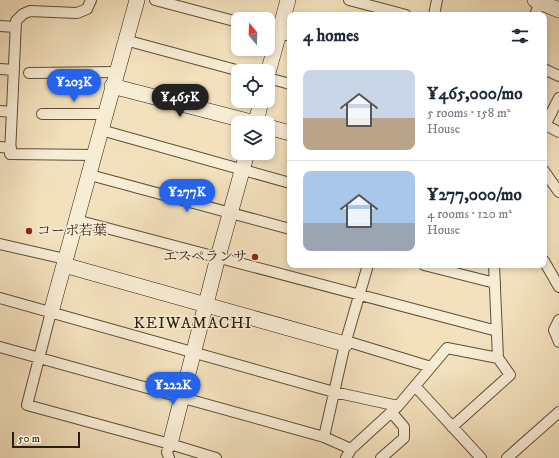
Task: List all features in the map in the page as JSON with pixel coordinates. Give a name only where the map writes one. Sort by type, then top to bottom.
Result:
[{"type":"street","points":[[91,0],[87,9],[77,13],[30,11],[23,14],[16,21],[10,154],[95,155]]},
{"type":"street","points":[[137,0],[114,79],[90,175],[76,220],[27,405],[169,451],[216,458]]},
{"type":"street","points":[[155,0],[231,20]]},
{"type":"street","points":[[271,64],[288,0]]},
{"type":"street","points":[[349,0],[395,12]]},
{"type":"street","points":[[435,12],[437,0]]},
{"type":"street","points":[[536,6],[559,10]]},
{"type":"street","points":[[0,26],[15,27]]},
{"type":"street","points":[[125,40],[231,69]]},
{"type":"street","points":[[0,69],[14,70]]},
{"type":"street","points":[[547,70],[559,76]]},
{"type":"street","points":[[29,73],[114,79],[233,116]]},
{"type":"street","points":[[275,80],[287,83]]},
{"type":"street","points":[[549,107],[559,98]]},
{"type":"street","points":[[0,112],[12,112]]},
{"type":"street","points":[[42,114],[106,114]]},
{"type":"street","points":[[547,127],[559,132]]},
{"type":"street","points":[[275,129],[287,132]]},
{"type":"street","points":[[101,130],[287,182]]},
{"type":"street","points":[[0,148],[11,148]]},
{"type":"street","points":[[169,451],[218,258],[245,160]]},
{"type":"street","points":[[90,175],[287,228]]},
{"type":"street","points":[[547,175],[559,192]]},
{"type":"street","points":[[76,220],[497,331]]},
{"type":"street","points":[[0,244],[206,305],[346,342],[431,367]]},
{"type":"street","points":[[547,266],[559,287]]},
{"type":"street","points":[[324,437],[346,342],[367,268]]},
{"type":"street","points":[[436,268],[496,283]]},
{"type":"street","points":[[452,427],[510,375],[498,358],[494,268]]},
{"type":"street","points":[[0,298],[395,409],[404,427],[404,438],[381,458]]},
{"type":"street","points":[[559,320],[554,330],[559,342]]},
{"type":"street","points":[[0,347],[324,437],[351,449]]},
{"type":"street","points":[[346,458],[351,449],[395,409],[447,348],[498,358]]},
{"type":"street","points":[[415,386],[481,458]]},
{"type":"street","points":[[507,458],[559,412]]},
{"type":"place","name":"コーポ若葉","points":[[29,231]]},
{"type":"place","name":"エスペランサ","points":[[255,257]]},
{"type":"district","name":"KEIWAMACHI","points":[[193,323]]}]
